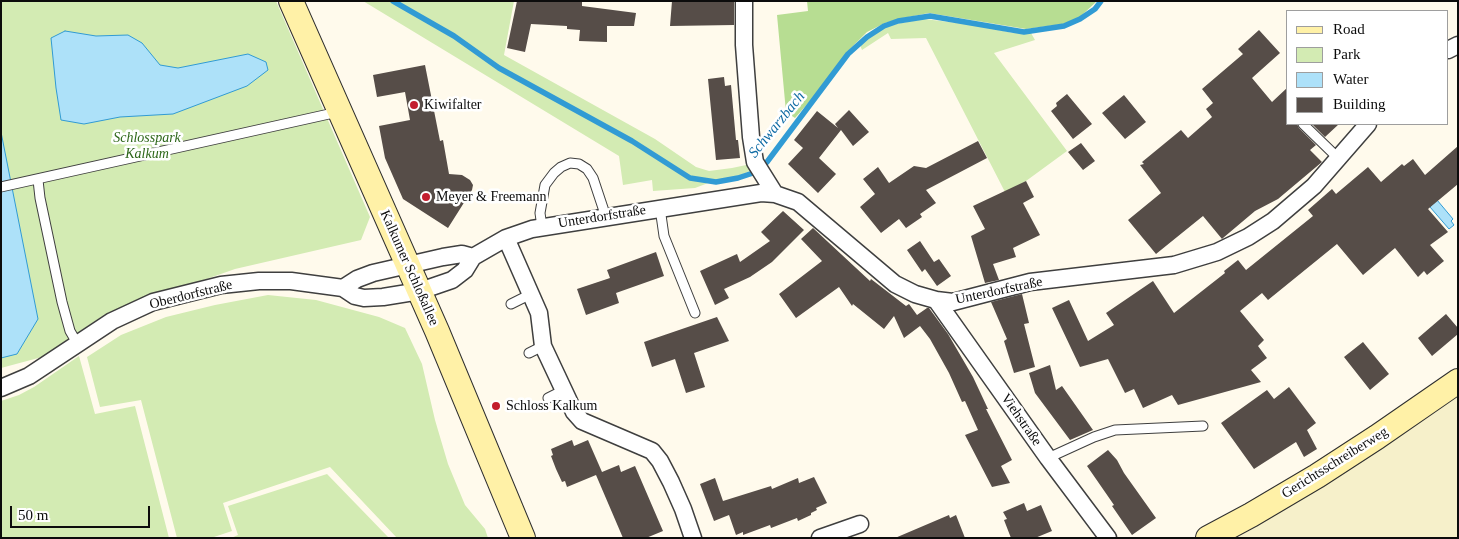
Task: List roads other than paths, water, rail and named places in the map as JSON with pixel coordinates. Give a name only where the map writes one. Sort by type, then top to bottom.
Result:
[{"type":"main road","name":"Kalkumer Schloßallee","points":[[291,1],[420,292],[522,538]]},
{"type":"main road","name":"Gerichtsschreiberweg","points":[[1208,538],[1310,480],[1377,437],[1458,381]]},
{"type":"street","points":[[744,1],[745,54],[751,137],[758,167],[776,194]]},
{"type":"street","name":"Unterdorfstraße","points":[[420,292],[452,280],[465,270],[473,257],[506,238],[532,229],[761,192],[776,194],[798,202],[895,284],[915,294],[936,300],[954,302],[1030,282],[1174,264],[1217,252],[1248,237],[1272,221],[1314,186],[1367,125]]},
{"type":"street","points":[[506,238],[539,313],[536,349],[564,390],[574,412],[582,421],[652,451],[660,461],[671,482],[693,538]]},
{"type":"street","points":[[343,288],[358,278],[443,257],[462,254],[473,257]]},
{"type":"street","name":"Oberdorfstraße","points":[[1,388],[29,376],[112,321],[153,302],[221,285],[259,281],[291,281],[343,288],[355,296],[364,298],[420,292]]},
{"type":"street","name":"Viehstraße","points":[[936,300],[1048,458],[1104,532]]},
{"type":"street","points":[[820,538],[860,524]]},
{"type":"lane","points":[[5,187],[340,111]]},
{"type":"lane","points":[[1304,125],[1338,158]]},
{"type":"lane","points":[[542,228],[540,213],[545,185],[554,173],[570,163],[579,164],[594,178],[606,217]]},
{"type":"lane","points":[[38,180],[40,198],[62,302],[70,330],[77,343]]},
{"type":"lane","points":[[660,208],[664,236],[695,313]]},
{"type":"lane","points":[[511,304],[531,294]]},
{"type":"lane","points":[[548,398],[564,390]]},
{"type":"lane","points":[[1048,458],[1094,437],[1115,430],[1203,426]]},
{"type":"water","points":[[65,31],[96,36],[128,35],[142,43],[160,65],[178,68],[248,54],[266,62],[268,70],[247,86],[173,114],[120,117],[84,124],[61,120],[51,38]]},
{"type":"water","points":[[1,132],[38,319],[17,354],[1,358]]},
{"type":"water","points":[[1437,200],[1453,219],[1451,221],[1454,225],[1449,229],[1430,207]]},
{"type":"waterway","name":"Schwarzbach","points":[[393,1],[454,36],[499,68],[632,141],[690,178],[716,182],[753,173],[767,162],[848,54],[867,37],[884,26],[898,21],[930,16],[1024,32],[1064,26],[1080,19],[1095,9],[1101,1]]},
{"type":"place","name":"Kiwifalter","points":[[414,105]]},
{"type":"place","name":"Meyer & Freemann","points":[[426,197]]},
{"type":"place","name":"Schloss Kalkum","points":[[496,406]]},
{"type":"park label","name":"Schlosspark Kalkum","points":[[147,146]]}]
